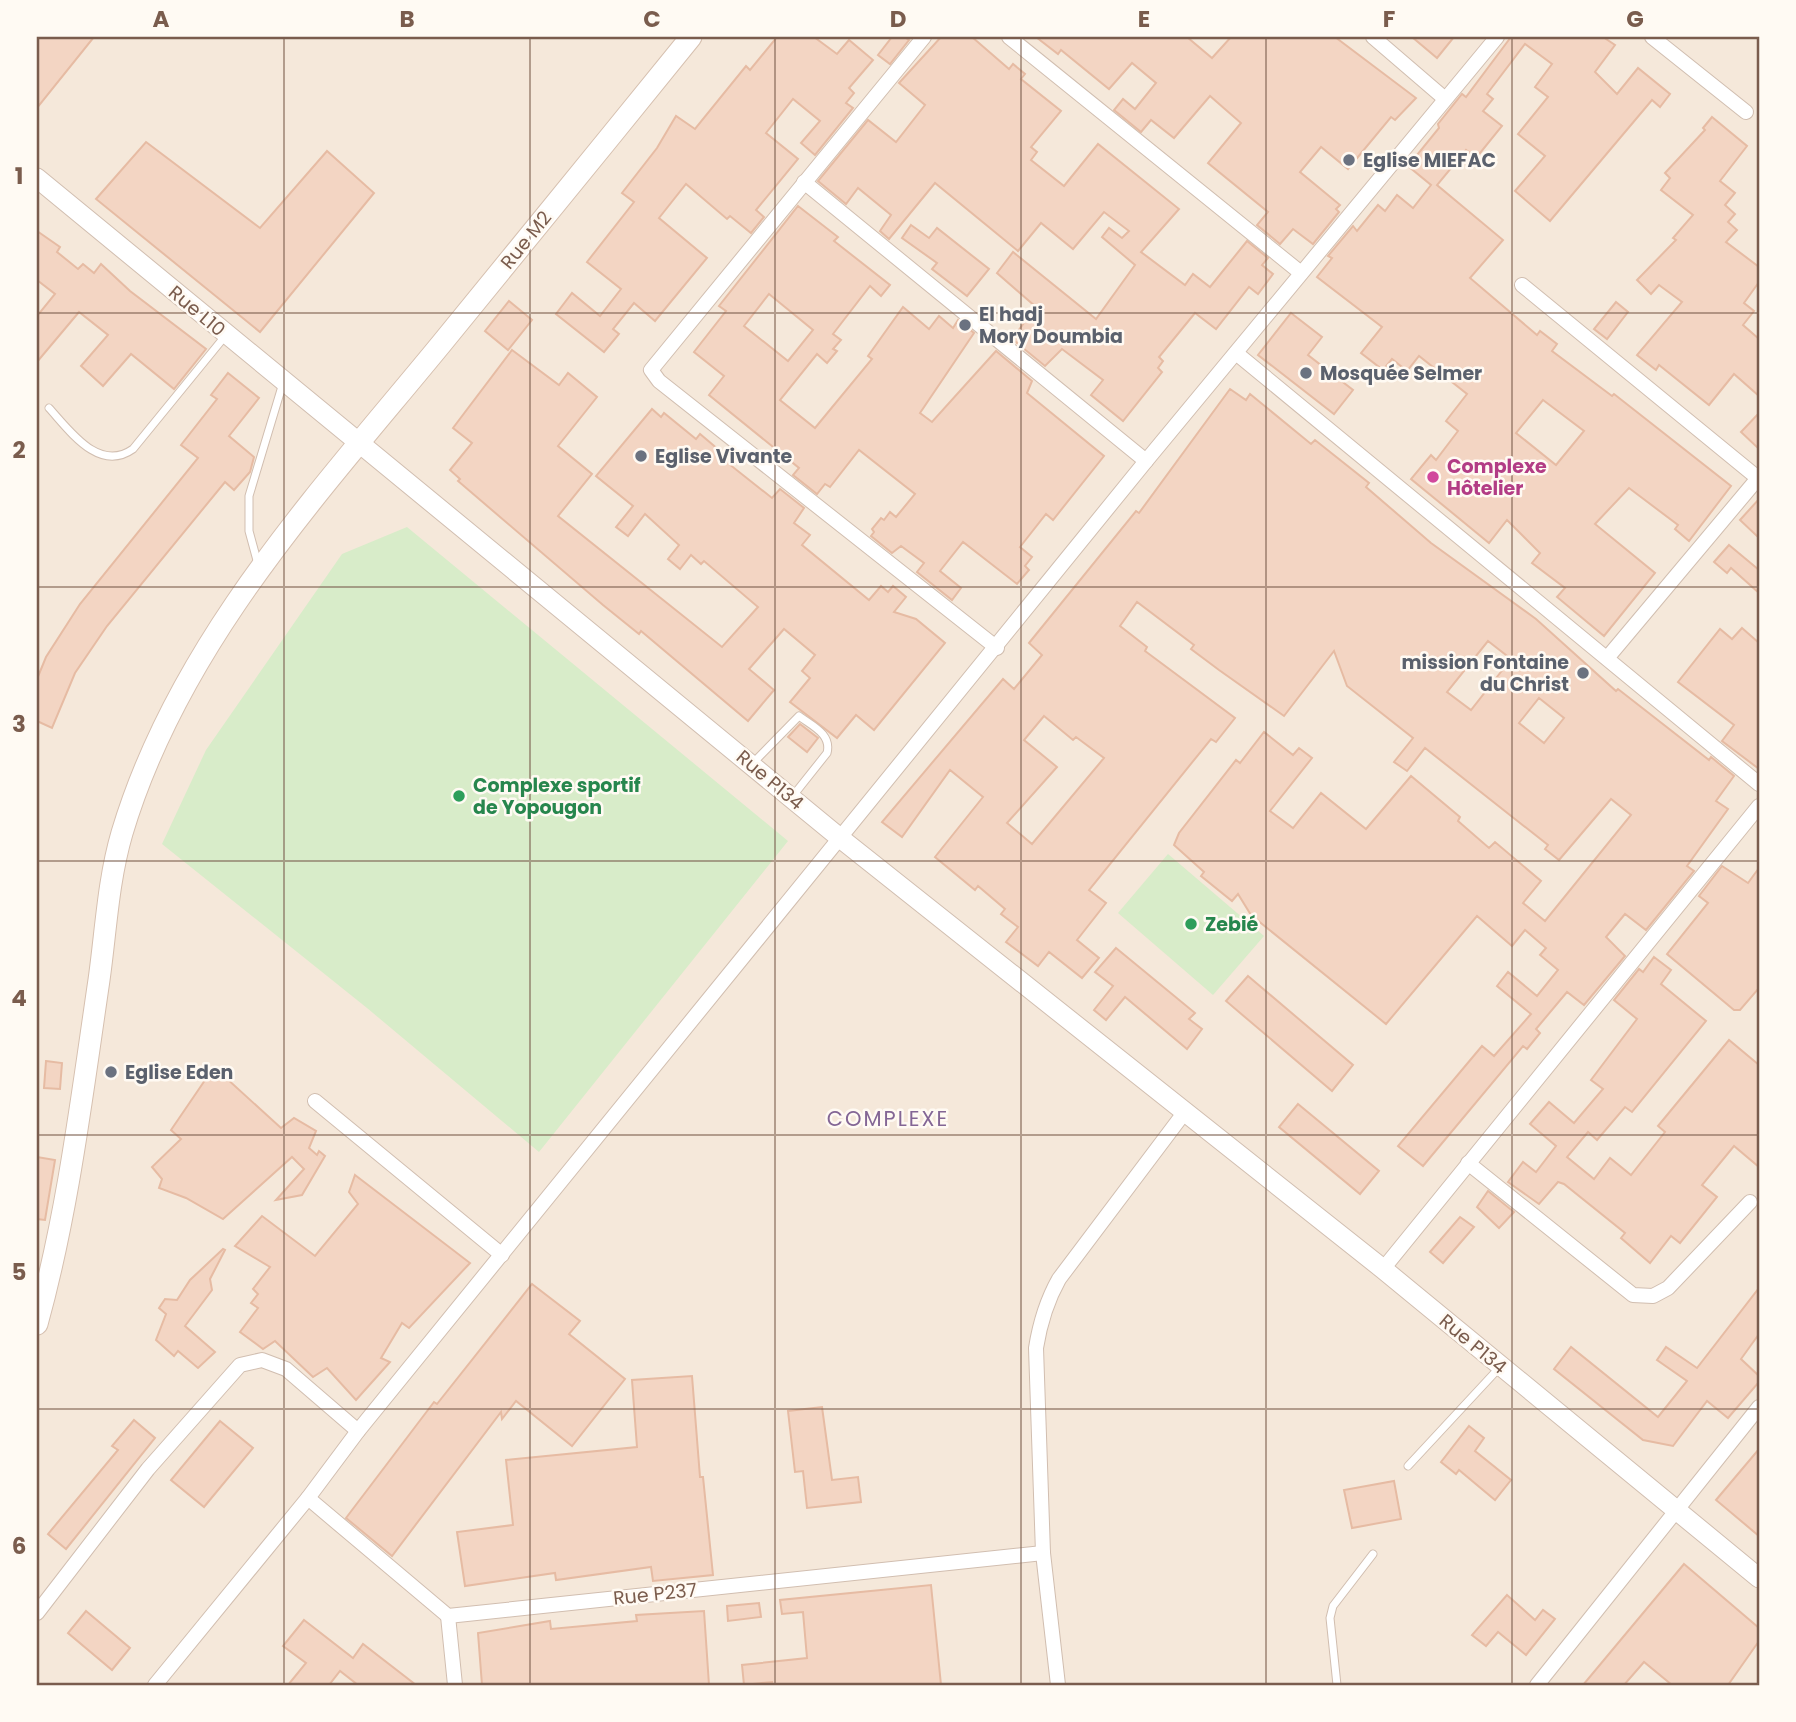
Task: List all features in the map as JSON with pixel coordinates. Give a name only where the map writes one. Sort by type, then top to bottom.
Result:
[{"type":"main road","name":"Rue M2","points":[[37,1324],[56,1256],[99,977],[109,890],[122,833],[142,778],[187,682],[259,566],[691,37]]},
{"type":"street","points":[[925,37],[651,370],[659,381],[997,648]]},
{"type":"street","points":[[1009,37],[1301,272]]},
{"type":"street","points":[[1373,37],[1444,98]]},
{"type":"street","points":[[155,1685],[308,1498],[358,1430],[997,648],[1146,461],[1497,37]]},
{"type":"street","points":[[1652,37],[1746,112]]},
{"type":"street","name":"Rue L10","points":[[37,178],[360,443]]},
{"type":"street","points":[[804,182],[1146,461]]},
{"type":"street","points":[[1522,285],[1759,478],[1608,657]]},
{"type":"street","points":[[1236,353],[1759,784]]},
{"type":"street","name":"Rue P134","points":[[360,443],[841,838],[1382,1269],[1759,1578]]},
{"type":"street","points":[[1382,1269],[1759,806]]},
{"type":"street","points":[[315,1101],[502,1255]]},
{"type":"street","points":[[1058,1685],[1043,1553],[1036,1348],[1046,1301],[1059,1279],[1184,1113]]},
{"type":"street","points":[[1468,1163],[1633,1294],[1653,1296],[1668,1288],[1750,1202]]},
{"type":"street","points":[[37,1613],[148,1469],[240,1365],[262,1360],[286,1369],[358,1430]]},
{"type":"street","points":[[1537,1685],[1759,1407]]},
{"type":"street","points":[[308,1498],[448,1616],[455,1685]]},
{"type":"street","name":"Rue P237","points":[[448,1616],[1043,1553]]},
{"type":"lane","points":[[49,408],[84,446],[108,457],[123,456],[133,449],[226,335]]},
{"type":"lane","points":[[259,566],[249,531],[249,496],[283,382]]},
{"type":"lane","points":[[752,765],[799,716],[824,734],[829,745],[827,753],[792,798]]},
{"type":"lane","points":[[1408,1466],[1500,1367]]},
{"type":"lane","points":[[1338,1685],[1331,1618],[1333,1606],[1373,1554]]},
{"type":"shaded area","points":[[37,37],[1759,37],[1759,1685],[37,1685]]},
{"type":"green space","name":"Complexe sportif de Yopougon","points":[[407,527],[788,841],[539,1152],[367,1008],[162,844],[206,750],[342,554]]},
{"type":"green space","name":"Zebié","points":[[1168,854],[1264,936],[1213,995],[1118,913]]},
{"type":"building","points":[[37,37],[94,37],[37,108]]},
{"type":"building","points":[[777,37],[814,37],[837,54],[849,40],[873,60],[849,88],[854,93],[846,103],[853,108],[815,155],[801,143],[820,121],[793,99],[766,133],[798,159],[756,210],[764,217],[751,233],[730,216],[727,219],[686,184],[659,218],[707,258],[655,321],[634,303],[613,329],[619,334],[604,352],[556,314],[572,293],[600,316],[621,289],[587,262],[634,202],[622,193],[657,148],[676,116],[695,129],[746,66],[750,70]]},
{"type":"building","points":[[892,37],[909,40],[890,64],[878,55]]},
{"type":"building","points":[[941,37],[972,37],[1009,69],[1013,64],[1025,74],[1021,79],[1061,111],[1031,147],[1037,152],[1031,160],[1064,186],[1098,144],[1179,209],[1141,252],[1185,285],[1193,274],[1210,287],[1247,241],[1268,258],[1262,265],[1273,274],[1258,294],[1249,287],[1216,329],[1195,313],[1159,357],[1163,361],[1158,368],[1162,372],[1123,421],[1091,395],[1103,380],[1062,349],[1045,366],[1012,339],[1036,307],[997,273],[1013,252],[1096,319],[1135,265],[1102,237],[1109,228],[1122,238],[1129,231],[1104,212],[1073,249],[1041,223],[1018,251],[935,183],[889,239],[880,231],[891,215],[858,188],[846,204],[818,181],[868,120],[896,142],[925,105],[899,83]]},
{"type":"building","points":[[1036,37],[1187,37],[1212,58],[1231,37],[1335,37],[1416,98],[1395,120],[1391,117],[1348,169],[1321,147],[1300,172],[1340,205],[1336,209],[1339,212],[1313,244],[1293,229],[1280,244],[1257,225],[1268,212],[1208,163],[1241,123],[1210,96],[1174,138],[1151,120],[1141,132],[1114,110],[1123,99],[1135,109],[1156,83],[1132,63],[1109,89],[1061,50],[1058,54]]},
{"type":"building","points":[[1412,37],[1454,37],[1437,58]]},
{"type":"building","points":[[1511,37],[1603,37],[1615,45],[1595,72],[1617,94],[1638,68],[1670,94],[1660,107],[1652,100],[1550,221],[1515,191],[1545,156],[1518,134],[1548,97],[1535,87],[1552,64],[1525,44],[1487,94],[1493,99],[1483,111],[1502,126],[1476,158],[1466,150],[1437,185],[1503,240],[1470,278],[1537,335],[1540,331],[1557,344],[1552,351],[1612,396],[1614,394],[1731,486],[1689,541],[1675,529],[1678,525],[1629,488],[1595,524],[1655,573],[1604,636],[1557,597],[1565,588],[1532,563],[1540,553],[1507,520],[1489,543],[1411,479],[1431,455],[1436,460],[1458,431],[1446,421],[1467,394],[1419,356],[1407,371],[1392,359],[1383,370],[1361,353],[1382,327],[1317,277],[1332,258],[1328,256],[1353,226],[1357,231],[1378,205],[1385,211],[1397,195],[1413,208],[1431,185],[1408,166],[1462,94],[1466,97]],"holes":[[[1543,400],[1584,431],[1556,465],[1516,433]]]},
{"type":"building","points":[[1712,117],[1747,146],[1720,181],[1735,193],[1725,205],[1735,214],[1728,222],[1737,230],[1726,242],[1759,267],[1759,282],[1744,303],[1754,311],[1743,325],[1759,339],[1759,396],[1734,374],[1709,405],[1659,365],[1656,370],[1637,355],[1682,302],[1659,285],[1651,294],[1637,280],[1676,240],[1673,238],[1693,215],[1661,190],[1670,178],[1665,173],[1705,130],[1703,128]]},
{"type":"building","points":[[146,142],[260,228],[327,151],[374,193],[260,332],[96,199]]},
{"type":"building","points":[[798,206],[838,237],[834,241],[890,285],[881,296],[870,286],[833,334],[841,340],[833,349],[837,351],[827,363],[817,354],[780,400],[815,428],[872,359],[868,356],[903,307],[929,329],[939,316],[953,328],[958,320],[974,333],[920,413],[932,422],[996,351],[1032,381],[1027,393],[1104,456],[1053,520],[1046,514],[1020,547],[1032,557],[1025,566],[1029,570],[1017,584],[963,542],[940,571],[961,588],[952,600],[917,572],[924,563],[901,546],[892,553],[871,536],[874,532],[872,529],[881,518],[884,520],[890,512],[896,517],[915,494],[859,450],[830,487],[825,484],[817,494],[793,475],[799,468],[709,395],[724,376],[694,352],[726,311],[719,306]],"holes":[[[769,294],[813,330],[788,361],[744,326]]]},
{"type":"building","points":[[911,225],[929,238],[937,228],[989,269],[967,296],[932,269],[937,263],[902,238]]},
{"type":"building","points":[[37,231],[60,247],[57,252],[78,269],[83,264],[94,273],[101,264],[130,291],[206,349],[174,389],[131,354],[103,386],[81,366],[108,335],[79,312],[37,362],[37,316],[55,294],[37,280]]},
{"type":"building","points":[[509,301],[532,320],[508,350],[485,331]]},
{"type":"building","points":[[1616,302],[1628,312],[1607,339],[1594,329]]},
{"type":"building","name":"Mosquée Selmer","points":[[1291,313],[1322,337],[1308,355],[1353,390],[1334,414],[1258,355]]},
{"type":"building","points":[[512,350],[559,385],[568,373],[597,397],[558,446],[592,474],[558,516],[722,647],[758,607],[704,561],[701,564],[691,555],[680,569],[668,559],[679,545],[645,514],[628,536],[616,527],[633,506],[596,476],[652,409],[661,417],[664,413],[696,439],[700,434],[732,461],[729,464],[772,498],[780,489],[804,508],[794,523],[810,535],[802,545],[869,600],[881,586],[888,592],[893,586],[906,597],[894,612],[916,619],[945,643],[874,730],[856,715],[837,738],[790,702],[810,678],[802,671],[815,655],[784,629],[749,669],[774,690],[748,721],[641,631],[639,634],[603,605],[458,481],[460,479],[450,470],[472,443],[453,428]]},
{"type":"building","points":[[228,373],[259,398],[229,436],[254,457],[250,472],[234,490],[225,482],[107,626],[75,673],[52,728],[37,721],[37,679],[46,657],[80,604],[198,458],[181,445],[217,399],[211,395]]},
{"type":"building","points":[[1230,389],[1246,400],[1250,394],[1311,444],[1315,440],[1369,483],[1366,487],[1431,543],[1536,619],[1616,691],[1618,689],[1709,760],[1711,757],[1734,776],[1716,801],[1728,809],[1687,866],[1694,871],[1646,930],[1625,914],[1606,937],[1625,956],[1584,1005],[1567,992],[1536,1029],[1540,1033],[1527,1049],[1523,1046],[1423,1166],[1398,1146],[1482,1046],[1494,1056],[1531,1014],[1497,986],[1508,972],[1537,996],[1558,970],[1540,955],[1546,948],[1525,930],[1512,946],[1477,916],[1386,1024],[1251,915],[1238,894],[1232,901],[1201,876],[1204,872],[1174,845],[1179,833],[1236,760],[1240,763],[1264,732],[1293,755],[1299,748],[1312,758],[1270,811],[1293,828],[1321,793],[1366,829],[1411,776],[1460,817],[1458,821],[1489,848],[1495,842],[1541,881],[1523,903],[1545,921],[1631,815],[1611,799],[1559,860],[1545,849],[1548,845],[1425,748],[1407,771],[1394,762],[1413,738],[1347,686],[1334,651],[1284,716],[1191,649],[1194,645],[1137,602],[1120,626],[1147,647],[1145,651],[1235,718],[1216,742],[1211,739],[1089,890],[1106,903],[1077,940],[1099,958],[1082,978],[1049,952],[1038,966],[1006,942],[1018,927],[1001,914],[1005,909],[978,886],[975,890],[935,857],[983,797],[950,770],[902,837],[882,822],[1003,679],[1014,689],[1042,655],[1029,643],[1136,511],[1139,513]],"holes":[[[1488,641],[1511,659],[1471,710],[1447,692]],[[1539,698],[1564,718],[1544,743],[1519,723]],[[1044,716],[1073,740],[1076,737],[1104,758],[1032,844],[1007,823],[1057,767],[1024,740]]]},
{"type":"building","points":[[1759,413],[1759,449],[1741,432]]},
{"type":"building","points":[[1759,499],[1759,538],[1740,520]]},
{"type":"building","points":[[1729,545],[1759,570],[1759,593],[1731,568],[1727,573],[1714,562]]},
{"type":"building","points":[[1742,628],[1759,643],[1759,769],[1722,741],[1734,725],[1678,682],[1720,629],[1732,639]]},
{"type":"building","points":[[800,724],[818,738],[807,752],[788,737]]},
{"type":"building","points":[[1722,866],[1748,883],[1759,868],[1759,988],[1740,1010],[1734,1010],[1667,954],[1708,903],[1699,896]]},
{"type":"building","points":[[1116,948],[1195,1013],[1189,1019],[1202,1029],[1187,1049],[1125,997],[1106,1020],[1094,1010],[1113,986],[1095,972]]},
{"type":"building","points":[[1654,957],[1671,970],[1661,984],[1706,1021],[1632,1112],[1625,1107],[1597,1140],[1588,1132],[1567,1157],[1594,1179],[1610,1158],[1631,1175],[1665,1132],[1658,1126],[1729,1040],[1759,1065],[1759,1167],[1734,1146],[1702,1185],[1717,1197],[1680,1243],[1671,1236],[1650,1263],[1621,1238],[1625,1233],[1564,1184],[1558,1182],[1539,1204],[1508,1182],[1523,1162],[1536,1172],[1556,1146],[1530,1124],[1549,1102],[1574,1123],[1603,1089],[1591,1080],[1637,1019],[1614,1000],[1639,969],[1643,972]]},
{"type":"building","points":[[1248,976],[1353,1065],[1332,1091],[1226,1001]]},
{"type":"building","points":[[46,1061],[62,1063],[60,1089],[44,1088]]},
{"type":"building","points":[[214,1067],[281,1128],[294,1118],[316,1131],[309,1148],[317,1155],[319,1151],[325,1156],[302,1195],[276,1200],[304,1169],[292,1157],[223,1219],[186,1198],[159,1188],[162,1179],[152,1167],[181,1139],[171,1130]]},
{"type":"building","points":[[1298,1104],[1379,1171],[1360,1194],[1279,1127]]},
{"type":"building","points":[[37,1157],[55,1160],[45,1220],[37,1219]]},
{"type":"building","points":[[355,1175],[470,1263],[409,1328],[402,1323],[381,1358],[390,1362],[356,1400],[327,1368],[313,1377],[275,1341],[263,1349],[240,1332],[258,1308],[251,1303],[258,1294],[253,1289],[270,1267],[235,1246],[262,1216],[315,1256],[358,1204],[349,1192]]},
{"type":"building","points":[[1488,1191],[1514,1212],[1499,1228],[1477,1207]]},
{"type":"building","points":[[1460,1217],[1474,1227],[1443,1263],[1430,1252]]},
{"type":"building","points":[[225,1250],[210,1279],[212,1290],[185,1326],[215,1352],[198,1368],[178,1351],[174,1356],[156,1340],[166,1314],[159,1308],[165,1299],[177,1300],[190,1280]]},
{"type":"building","points":[[532,1284],[580,1321],[569,1334],[625,1379],[572,1446],[516,1401],[502,1419],[501,1412],[392,1556],[346,1518],[434,1402],[437,1404]]},
{"type":"building","points":[[1759,1288],[1759,1334],[1741,1359],[1759,1376],[1759,1382],[1728,1418],[1707,1401],[1673,1446],[1643,1440],[1554,1369],[1571,1347],[1658,1417],[1687,1381],[1657,1360],[1666,1347],[1697,1368]]},
{"type":"building","points":[[692,1376],[700,1477],[703,1477],[713,1575],[653,1581],[651,1567],[556,1580],[555,1573],[465,1586],[457,1532],[513,1525],[506,1460],[637,1447],[632,1380]]},
{"type":"building","points":[[822,1407],[832,1480],[858,1477],[861,1502],[807,1508],[803,1471],[795,1472],[788,1411]]},
{"type":"building","points":[[134,1420],[155,1438],[66,1549],[48,1534],[118,1450],[112,1446]]},
{"type":"building","points":[[220,1421],[253,1448],[204,1507],[171,1480]]},
{"type":"building","points":[[1469,1426],[1484,1438],[1475,1451],[1511,1480],[1495,1500],[1459,1470],[1456,1474],[1441,1462]]},
{"type":"building","points":[[1759,1449],[1759,1536],[1716,1500]]},
{"type":"building","points":[[1394,1481],[1401,1519],[1352,1528],[1344,1490]]},
{"type":"building","points":[[1684,1564],[1759,1628],[1759,1641],[1728,1685],[1672,1685],[1644,1662],[1624,1685],[1583,1685]]},
{"type":"building","points":[[931,1585],[941,1685],[772,1685],[772,1682],[744,1685],[742,1665],[807,1658],[803,1612],[782,1614],[780,1600]]},
{"type":"building","points":[[1507,1595],[1535,1620],[1543,1610],[1555,1619],[1526,1655],[1498,1632],[1486,1646],[1472,1635]]},
{"type":"building","points":[[759,1603],[761,1617],[728,1621],[727,1606]]},
{"type":"building","points":[[86,1611],[130,1648],[112,1670],[68,1633]]},
{"type":"building","points":[[704,1611],[709,1685],[482,1685],[478,1633],[550,1621],[551,1629],[637,1621],[636,1615]]},
{"type":"building","points":[[304,1620],[353,1658],[363,1644],[416,1685],[358,1685],[340,1671],[329,1685],[288,1685],[306,1663],[283,1646]]},
{"type":"place","name":"Eglise MIEFAC","points":[[1349,160]]},
{"type":"place","name":"El hadj Mory Doumbia","points":[[965,325]]},
{"type":"place","name":"Mosquée Selmer","points":[[1306,373]]},
{"type":"place","name":"Eglise Vivante","points":[[641,456]]},
{"type":"place","name":"Complexe Hôtelier","points":[[1433,477]]},
{"type":"place","name":"mission Fontaine du Christ","points":[[1583,673]]},
{"type":"place","name":"Complexe sportif de Yopougon","points":[[459,796]]},
{"type":"place","name":"Zebié","points":[[1191,924]]},
{"type":"place","name":"Eglise Eden","points":[[111,1072]]},
{"type":"district","name":"COMPLEXE","points":[[888,1118]]}]
